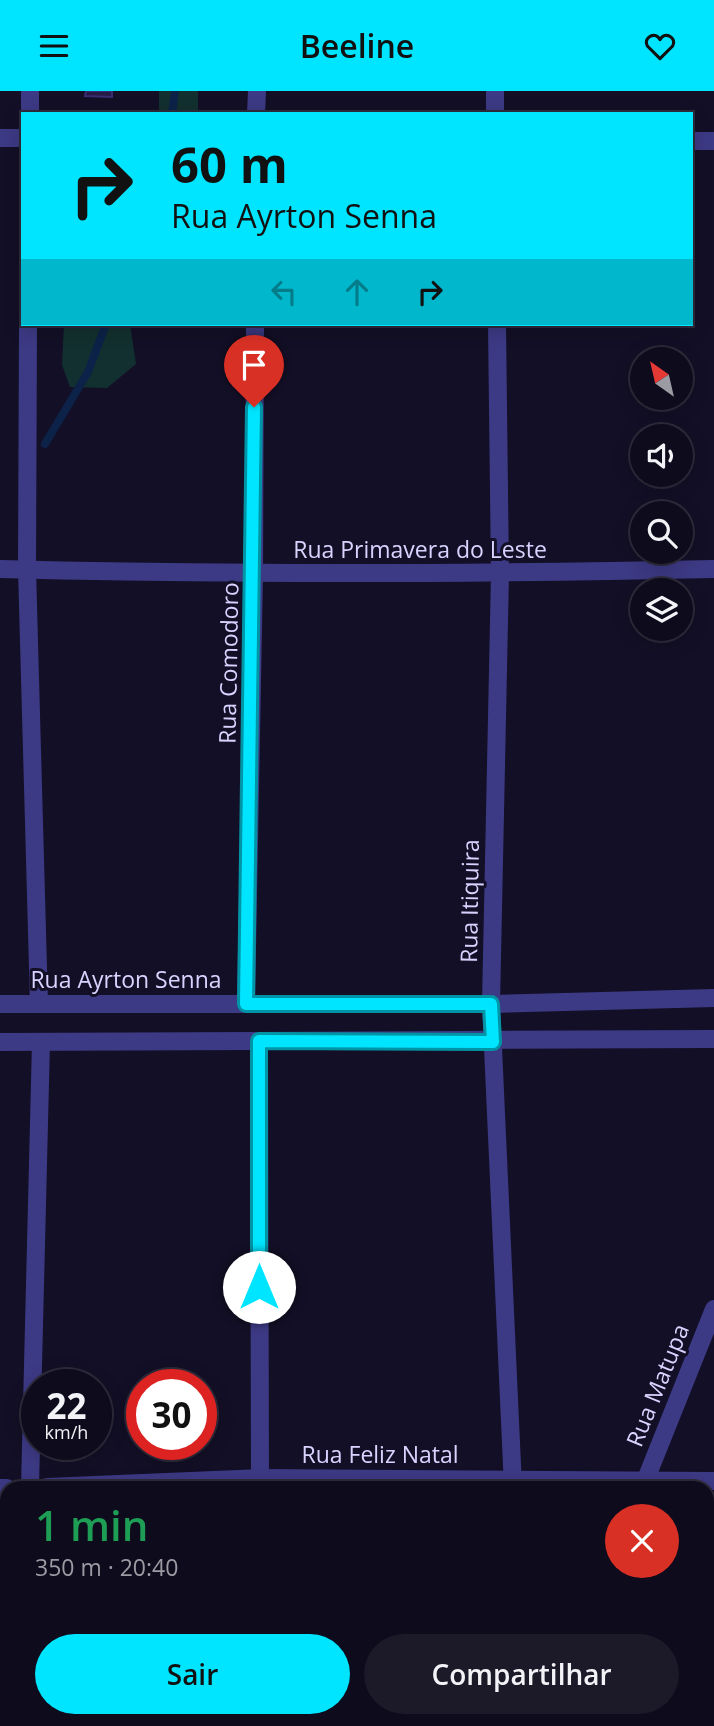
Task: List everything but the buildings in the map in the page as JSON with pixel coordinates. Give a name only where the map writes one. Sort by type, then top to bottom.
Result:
[{"type":"street","points":[[30,91],[30,112]]},
{"type":"street","points":[[256,112],[257,91]]},
{"type":"street","points":[[495,91],[495,112]]},
{"type":"street","points":[[0,138],[21,138]]},
{"type":"street","points":[[693,141],[714,141]]},
{"type":"street","points":[[28,326],[27,569],[39,1004]]},
{"type":"street","name":"Rua Comodoro","points":[[246,1004],[254,574],[255,326]]},
{"type":"street","name":"Rua Itiquira","points":[[497,326],[500,574],[491,1004],[514,1481]]},
{"type":"street","name":"Rua Primavera do Leste","points":[[0,569],[254,574],[500,574],[714,569]]},
{"type":"street","name":"Rua Ayrton Senna","points":[[0,1004],[491,1004],[714,998]]},
{"type":"street","points":[[0,1042],[714,1039]]},
{"type":"street","points":[[259,1041],[260,1481]]},
{"type":"street","points":[[30,1481],[41,1042]]},
{"type":"street","name":"Rua Matupa","points":[[646,1479],[714,1309]]},
{"type":"street","name":"Rua Feliz Natal","points":[[580,1481],[714,1481]]},
{"type":"green space","points":[[159,91],[198,91],[198,112],[159,112]]},
{"type":"green space","points":[[64,326],[130,326],[136,364],[107,388],[70,387],[62,365]]},
{"type":"waterway","points":[[172,112],[175,91]]},
{"type":"waterway","points":[[45,444],[88,372],[105,326]]},
{"type":"route","points":[[254,407],[254,574],[246,1004],[491,1004],[493,1042],[259,1041],[259,1287]]}]
